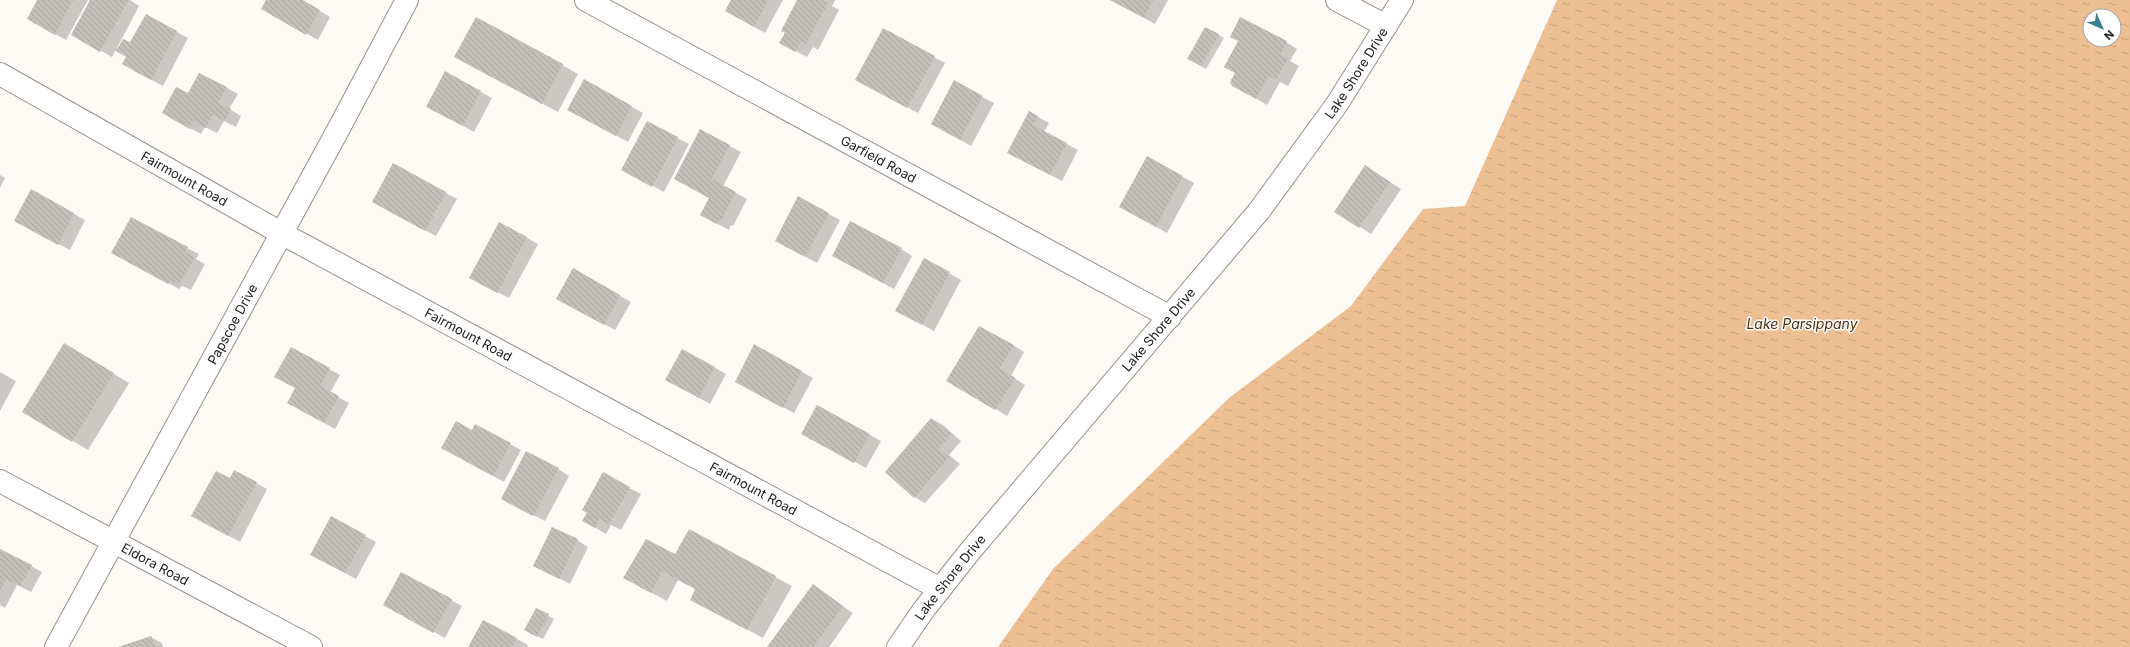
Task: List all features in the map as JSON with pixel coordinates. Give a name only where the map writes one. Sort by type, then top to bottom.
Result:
[{"type":"street","name":"Papscoe Drive","points":[[56,647],[338,130],[407,0]]},
{"type":"street","name":"Garfield Road","points":[[586,0],[1170,318]]},
{"type":"street","points":[[1337,0],[1386,26]]},
{"type":"street","name":"Lake Shore Drive","points":[[898,647],[940,589],[971,550],[1170,318],[1259,211],[1337,104],[1402,0]]},
{"type":"street","name":"Fairmount Road","points":[[0,74],[281,233],[940,589]]},
{"type":"street","name":"Eldora Road","points":[[0,480],[311,647]]},
{"type":"water","name":"Lake Parsippany","points":[[1557,0],[2130,0],[2130,647],[998,647],[1053,569],[1229,398],[1351,306],[1423,209],[1465,206]]},
{"type":"building","points":[[37,0],[73,0],[55,35],[27,19]]},
{"type":"building","points":[[90,0],[128,0],[100,52],[71,35]]},
{"type":"building","points":[[266,0],[303,0],[320,10],[306,35],[261,9]]},
{"type":"building","points":[[731,0],[768,0],[754,27],[725,11]]},
{"type":"building","points":[[797,0],[823,0],[828,3],[806,44],[801,41],[795,52],[779,43],[785,33],[781,31]]},
{"type":"building","points":[[1110,0],[1153,0],[1144,18]]},
{"type":"building","points":[[146,14],[177,31],[151,80],[122,64],[126,57],[116,51],[123,39],[130,42]]},
{"type":"building","points":[[476,17],[563,64],[542,104],[454,57]]},
{"type":"building","points":[[1240,17],[1287,41],[1280,54],[1288,59],[1276,80],[1269,76],[1256,99],[1232,86],[1230,82],[1235,73],[1224,67],[1238,41],[1230,37]]},
{"type":"building","points":[[1205,27],[1219,34],[1201,66],[1187,59]]},
{"type":"building","points":[[883,28],[935,56],[907,108],[855,80]]},
{"type":"building","points":[[445,71],[481,91],[463,126],[426,107]]},
{"type":"building","points":[[199,73],[227,87],[218,103],[231,109],[225,121],[212,115],[206,128],[193,121],[190,129],[162,113],[176,87],[188,93]]},
{"type":"building","points":[[584,79],[632,106],[616,136],[567,110]]},
{"type":"building","points":[[954,80],[983,96],[960,140],[931,124]]},
{"type":"building","points":[[1029,111],[1038,116],[1033,125],[1067,143],[1050,175],[1007,153]]},
{"type":"building","points":[[647,121],[678,137],[652,187],[621,170]]},
{"type":"building","points":[[700,129],[730,145],[712,179],[736,192],[721,221],[719,220],[717,224],[700,215],[709,198],[674,179]]},
{"type":"building","points":[[1147,156],[1183,176],[1156,227],[1119,207]]},
{"type":"building","points":[[393,163],[446,192],[425,231],[372,202]]},
{"type":"building","points":[[1365,165],[1390,182],[1359,228],[1334,212]]},
{"type":"building","points":[[31,189],[74,213],[58,245],[14,221]]},
{"type":"building","points":[[798,196],[829,213],[805,257],[775,241]]},
{"type":"building","points":[[131,217],[188,247],[185,252],[195,257],[179,285],[170,280],[168,284],[111,253]]},
{"type":"building","points":[[850,221],[902,248],[883,283],[832,256]]},
{"type":"building","points":[[499,222],[527,237],[497,293],[469,278]]},
{"type":"building","points":[[924,258],[950,272],[922,325],[895,311]]},
{"type":"building","points":[[573,268],[620,295],[604,325],[556,299]]},
{"type":"building","points":[[979,326],[1014,345],[1000,368],[1015,378],[995,410],[946,381]]},
{"type":"building","points":[[64,343],[114,373],[72,442],[22,412]]},
{"type":"building","points":[[754,344],[802,371],[783,408],[735,382]]},
{"type":"building","points":[[291,347],[330,368],[320,386],[339,396],[324,423],[287,403],[295,388],[274,377]]},
{"type":"building","points":[[682,349],[715,367],[699,398],[665,380]]},
{"type":"building","points":[[817,405],[870,434],[854,463],[801,434]]},
{"type":"building","points":[[931,418],[951,434],[939,448],[949,457],[914,498],[885,472]]},
{"type":"building","points":[[456,421],[472,430],[475,424],[511,443],[493,476],[441,448]]},
{"type":"building","points":[[526,451],[559,468],[533,516],[501,499]]},
{"type":"building","points":[[234,470],[257,482],[228,536],[191,516],[216,471],[230,478]]},
{"type":"building","points":[[603,472],[630,487],[609,524],[599,519],[595,528],[582,521],[587,513],[582,510]]},
{"type":"building","points":[[331,516],[366,535],[345,573],[310,555]]},
{"type":"building","points":[[552,527],[578,539],[559,579],[533,566]]},
{"type":"building","points":[[689,529],[776,576],[747,630],[690,600],[695,589],[662,571],[651,593],[623,578],[646,539],[675,554]]},
{"type":"building","points":[[0,549],[32,565],[20,586],[6,579],[0,590]]},
{"type":"building","points":[[401,572],[452,599],[433,633],[383,605]]},
{"type":"building","points":[[813,584],[843,606],[813,647],[767,647]]},
{"type":"building","points":[[536,608],[549,614],[537,637],[524,630]]},
{"type":"building","points":[[483,620],[517,638],[512,647],[468,647]]},
{"type":"building","points":[[151,636],[155,647],[118,647]]}]
